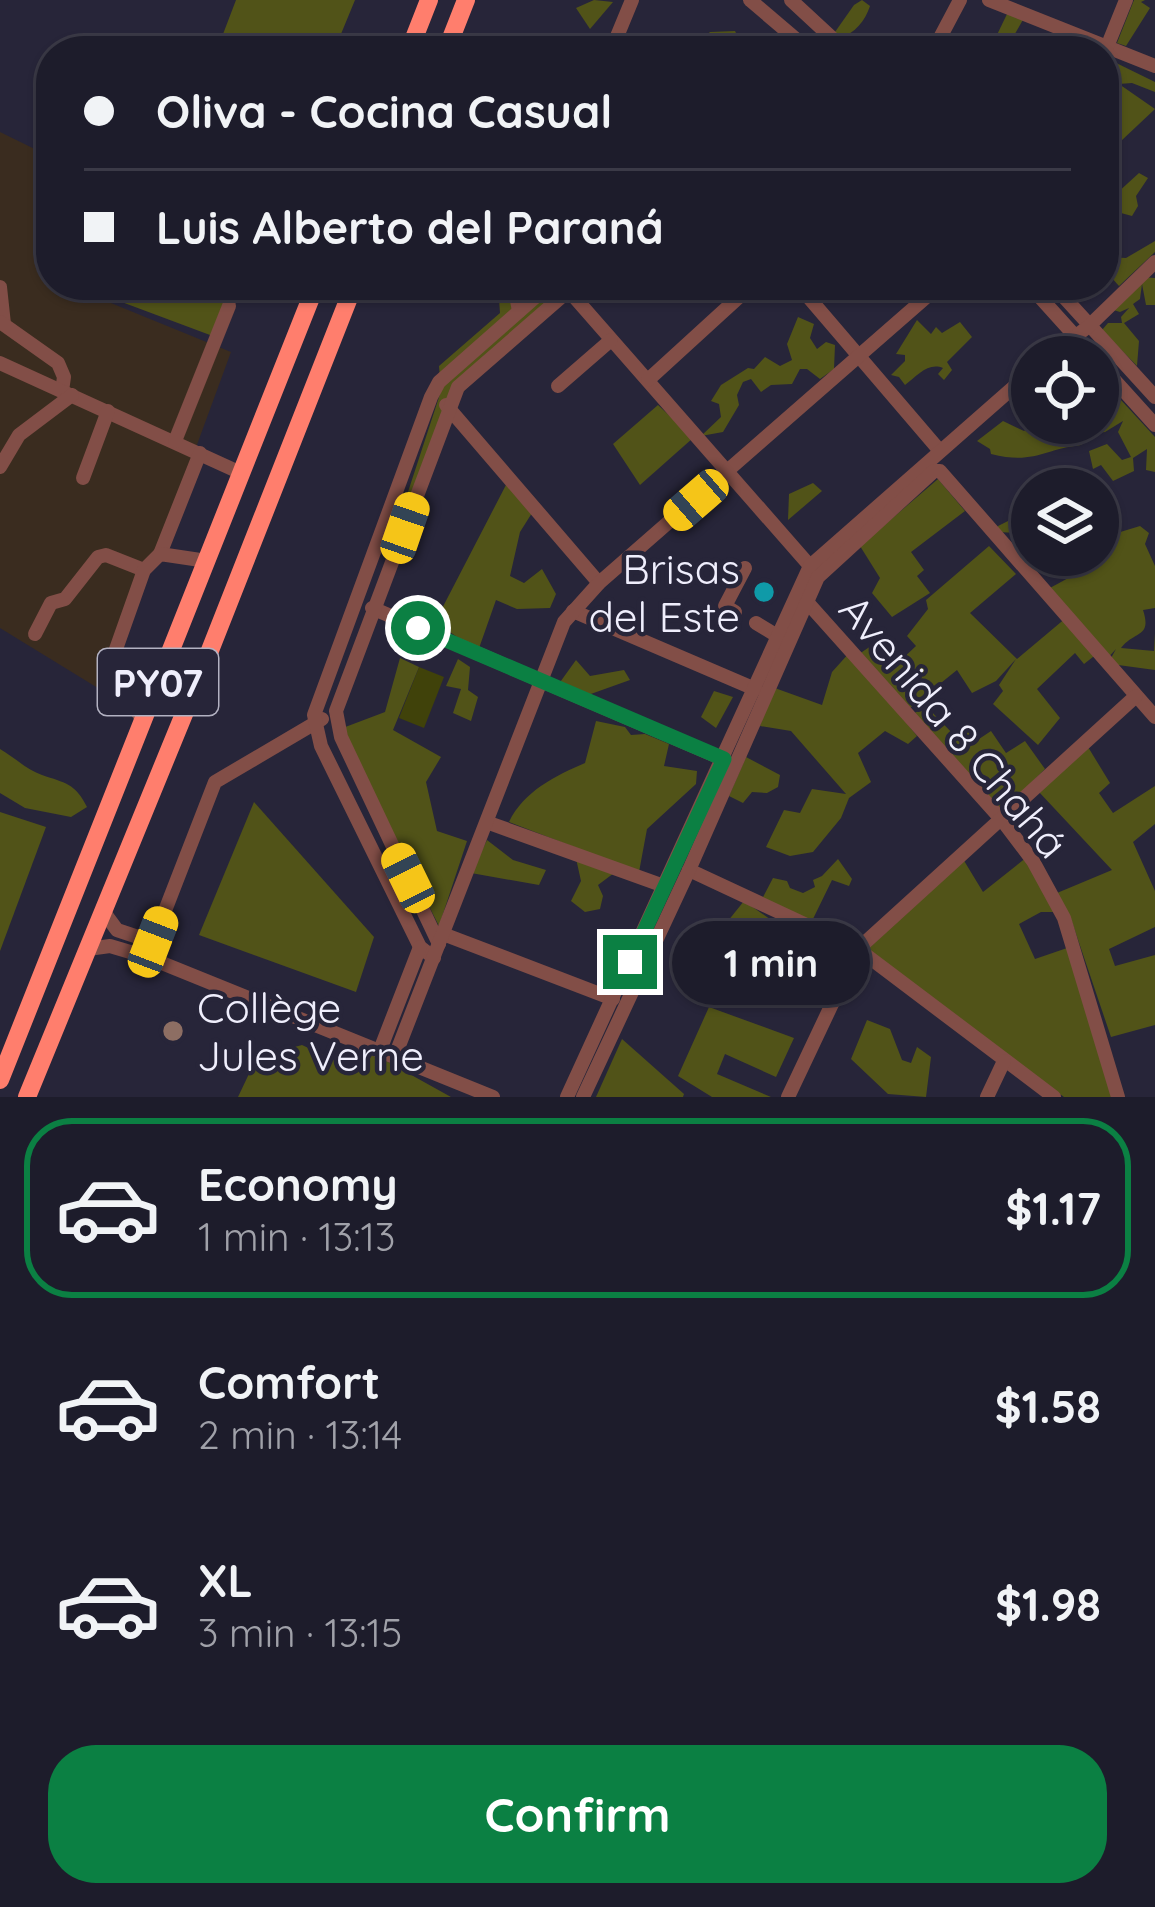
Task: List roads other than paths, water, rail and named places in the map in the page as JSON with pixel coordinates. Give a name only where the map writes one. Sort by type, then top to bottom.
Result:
[{"type":"highway","points":[[415,36],[430,0]]},
{"type":"highway","points":[[452,36],[466,0]]},
{"type":"highway","name":"PY07","points":[[0,1080],[310,300]]},
{"type":"highway","name":"PY07","points":[[27,1097],[348,300]]},
{"type":"street","points":[[617,36],[632,0]]},
{"type":"street","points":[[750,0],[792,36]]},
{"type":"street","points":[[790,0],[830,36]]},
{"type":"street","points":[[941,36],[960,0]]},
{"type":"street","points":[[989,0],[1079,36]]},
{"type":"street","points":[[1111,36],[1126,0]]},
{"type":"street","points":[[823,36],[827,32]]},
{"type":"street","points":[[1119,52],[1155,66]]},
{"type":"street","points":[[1119,297],[1155,262]]},
{"type":"street","points":[[0,287],[2,323],[58,363],[67,393]]},
{"type":"street","points":[[517,300],[519,311]]},
{"type":"street","points":[[387,1053],[420,947],[321,746],[314,721],[317,698],[439,382],[532,300]]},
{"type":"street","points":[[439,945],[341,737],[336,716],[448,406],[470,375],[553,300]]},
{"type":"street","points":[[578,300],[810,566]]},
{"type":"street","points":[[647,380],[735,300]]},
{"type":"street","points":[[811,300],[940,451]]},
{"type":"street","points":[[387,1053],[439,945],[564,622],[599,583],[922,300]]},
{"type":"street","points":[[1043,300],[1074,334]]},
{"type":"street","points":[[1066,300],[1155,397]]},
{"type":"street","points":[[1072,336],[1116,300]]},
{"type":"street","points":[[175,441],[229,306]]},
{"type":"street","points":[[558,386],[611,340]]},
{"type":"street","points":[[0,363],[241,473]]},
{"type":"street","points":[[1119,385],[1155,425]]},
{"type":"street","points":[[567,1097],[810,566],[1011,389]]},
{"type":"street","points":[[0,467],[19,436],[67,393]]},
{"type":"street","points":[[431,397],[448,406],[599,583]]},
{"type":"street","points":[[83,478],[108,411]]},
{"type":"street","points":[[143,721],[110,667],[144,570],[160,554],[200,453]]},
{"type":"street","points":[[583,1097],[818,577],[934,471],[940,471],[1155,717]]},
{"type":"street","points":[[160,554],[206,561]]},
{"type":"street","points":[[35,634],[51,603],[65,598],[98,557],[106,555],[144,570]]},
{"type":"street","points":[[734,612],[725,606],[745,568]]},
{"type":"street","points":[[357,601],[724,759]]},
{"type":"street","name":"Avenida 8 Chahá","points":[[807,602],[1033,861],[1064,918],[1118,1097]]},
{"type":"street","points":[[573,610],[755,689]]},
{"type":"street","points":[[756,623],[779,637]]},
{"type":"street","points":[[788,1097],[858,949],[1136,697]]},
{"type":"street","points":[[150,950],[215,782],[314,721],[336,716]]},
{"type":"street","points":[[489,823],[664,886]]},
{"type":"street","points":[[689,870],[858,949],[1054,1097]]},
{"type":"street","points":[[104,911],[128,943]]},
{"type":"street","points":[[88,949],[128,943],[150,950],[493,1097]]},
{"type":"street","points":[[420,947],[439,945],[613,999]]},
{"type":"street","points":[[987,1097],[1004,1060]]},
{"type":"place","name":"Brisas del Este","points":[[764,592]]},
{"type":"place","name":"Collège Jules Verne","points":[[173,1031]]}]
